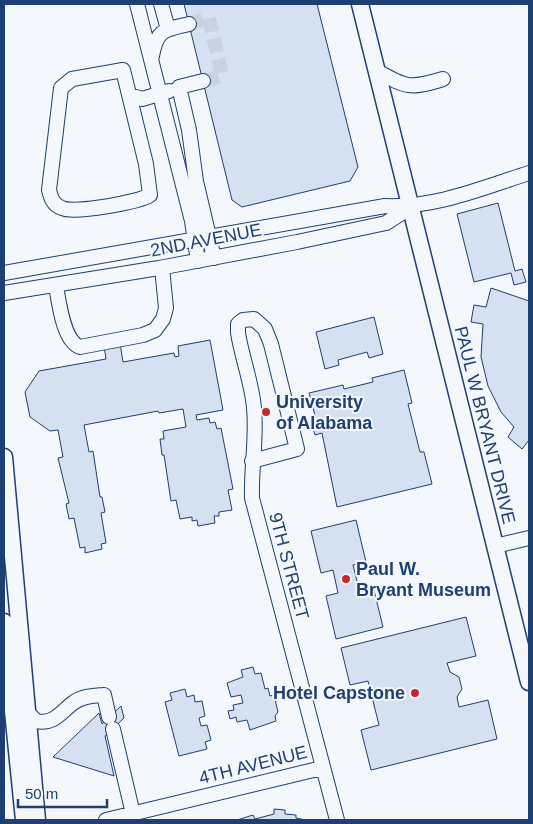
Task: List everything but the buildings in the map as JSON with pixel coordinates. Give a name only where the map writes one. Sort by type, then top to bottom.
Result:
[{"type":"main road","name":"PAUL W BRYANT DRIVE","points":[[360,4],[529,682]]},
{"type":"main road","points":[[4,457],[37,820]]},
{"type":"main road","points":[[4,622],[24,820]]},
{"type":"street","points":[[137,4],[152,57],[198,261]]},
{"type":"street","points":[[161,4],[168,29]]},
{"type":"street","points":[[152,57],[157,36],[168,29],[189,24]]},
{"type":"street","points":[[123,70],[134,97],[150,195],[81,210],[61,208],[54,203],[49,190],[61,88],[72,79],[123,70]]},
{"type":"street","points":[[377,70],[398,83],[412,87],[443,79]]},
{"type":"street","points":[[134,97],[140,92],[160,91],[203,81]]},
{"type":"street","points":[[179,87],[189,130],[196,182],[214,258]]},
{"type":"street","name":"2ND AVENUE","points":[[4,273],[385,206],[411,207],[432,203],[529,173]]},
{"type":"street","name":"2ND AVENUE","points":[[4,292],[56,286],[162,268],[386,223],[411,207]]},
{"type":"street","points":[[56,286],[67,333],[75,345],[80,346],[143,335],[155,330],[163,320],[166,308],[162,268]]},
{"type":"street","name":"9TH STREET","points":[[252,461],[297,449],[265,329],[254,319],[242,320],[238,324],[255,416],[252,461],[252,498],[337,820]]},
{"type":"street","points":[[495,546],[529,537]]},
{"type":"street","points":[[28,712],[36,722],[46,722],[58,717],[74,702],[84,697],[104,695],[133,814]]},
{"type":"street","name":"4TH AVENUE","points":[[106,820],[322,768]]},
{"type":"tunnel","points":[[189,24],[209,18],[222,76],[203,81]]},
{"type":"place","name":"University of Alabama","points":[[266,412]]},
{"type":"place","name":"Paul W. Bryant Museum","points":[[346,579]]},
{"type":"place","name":"Hotel Capstone","points":[[415,693]]}]
